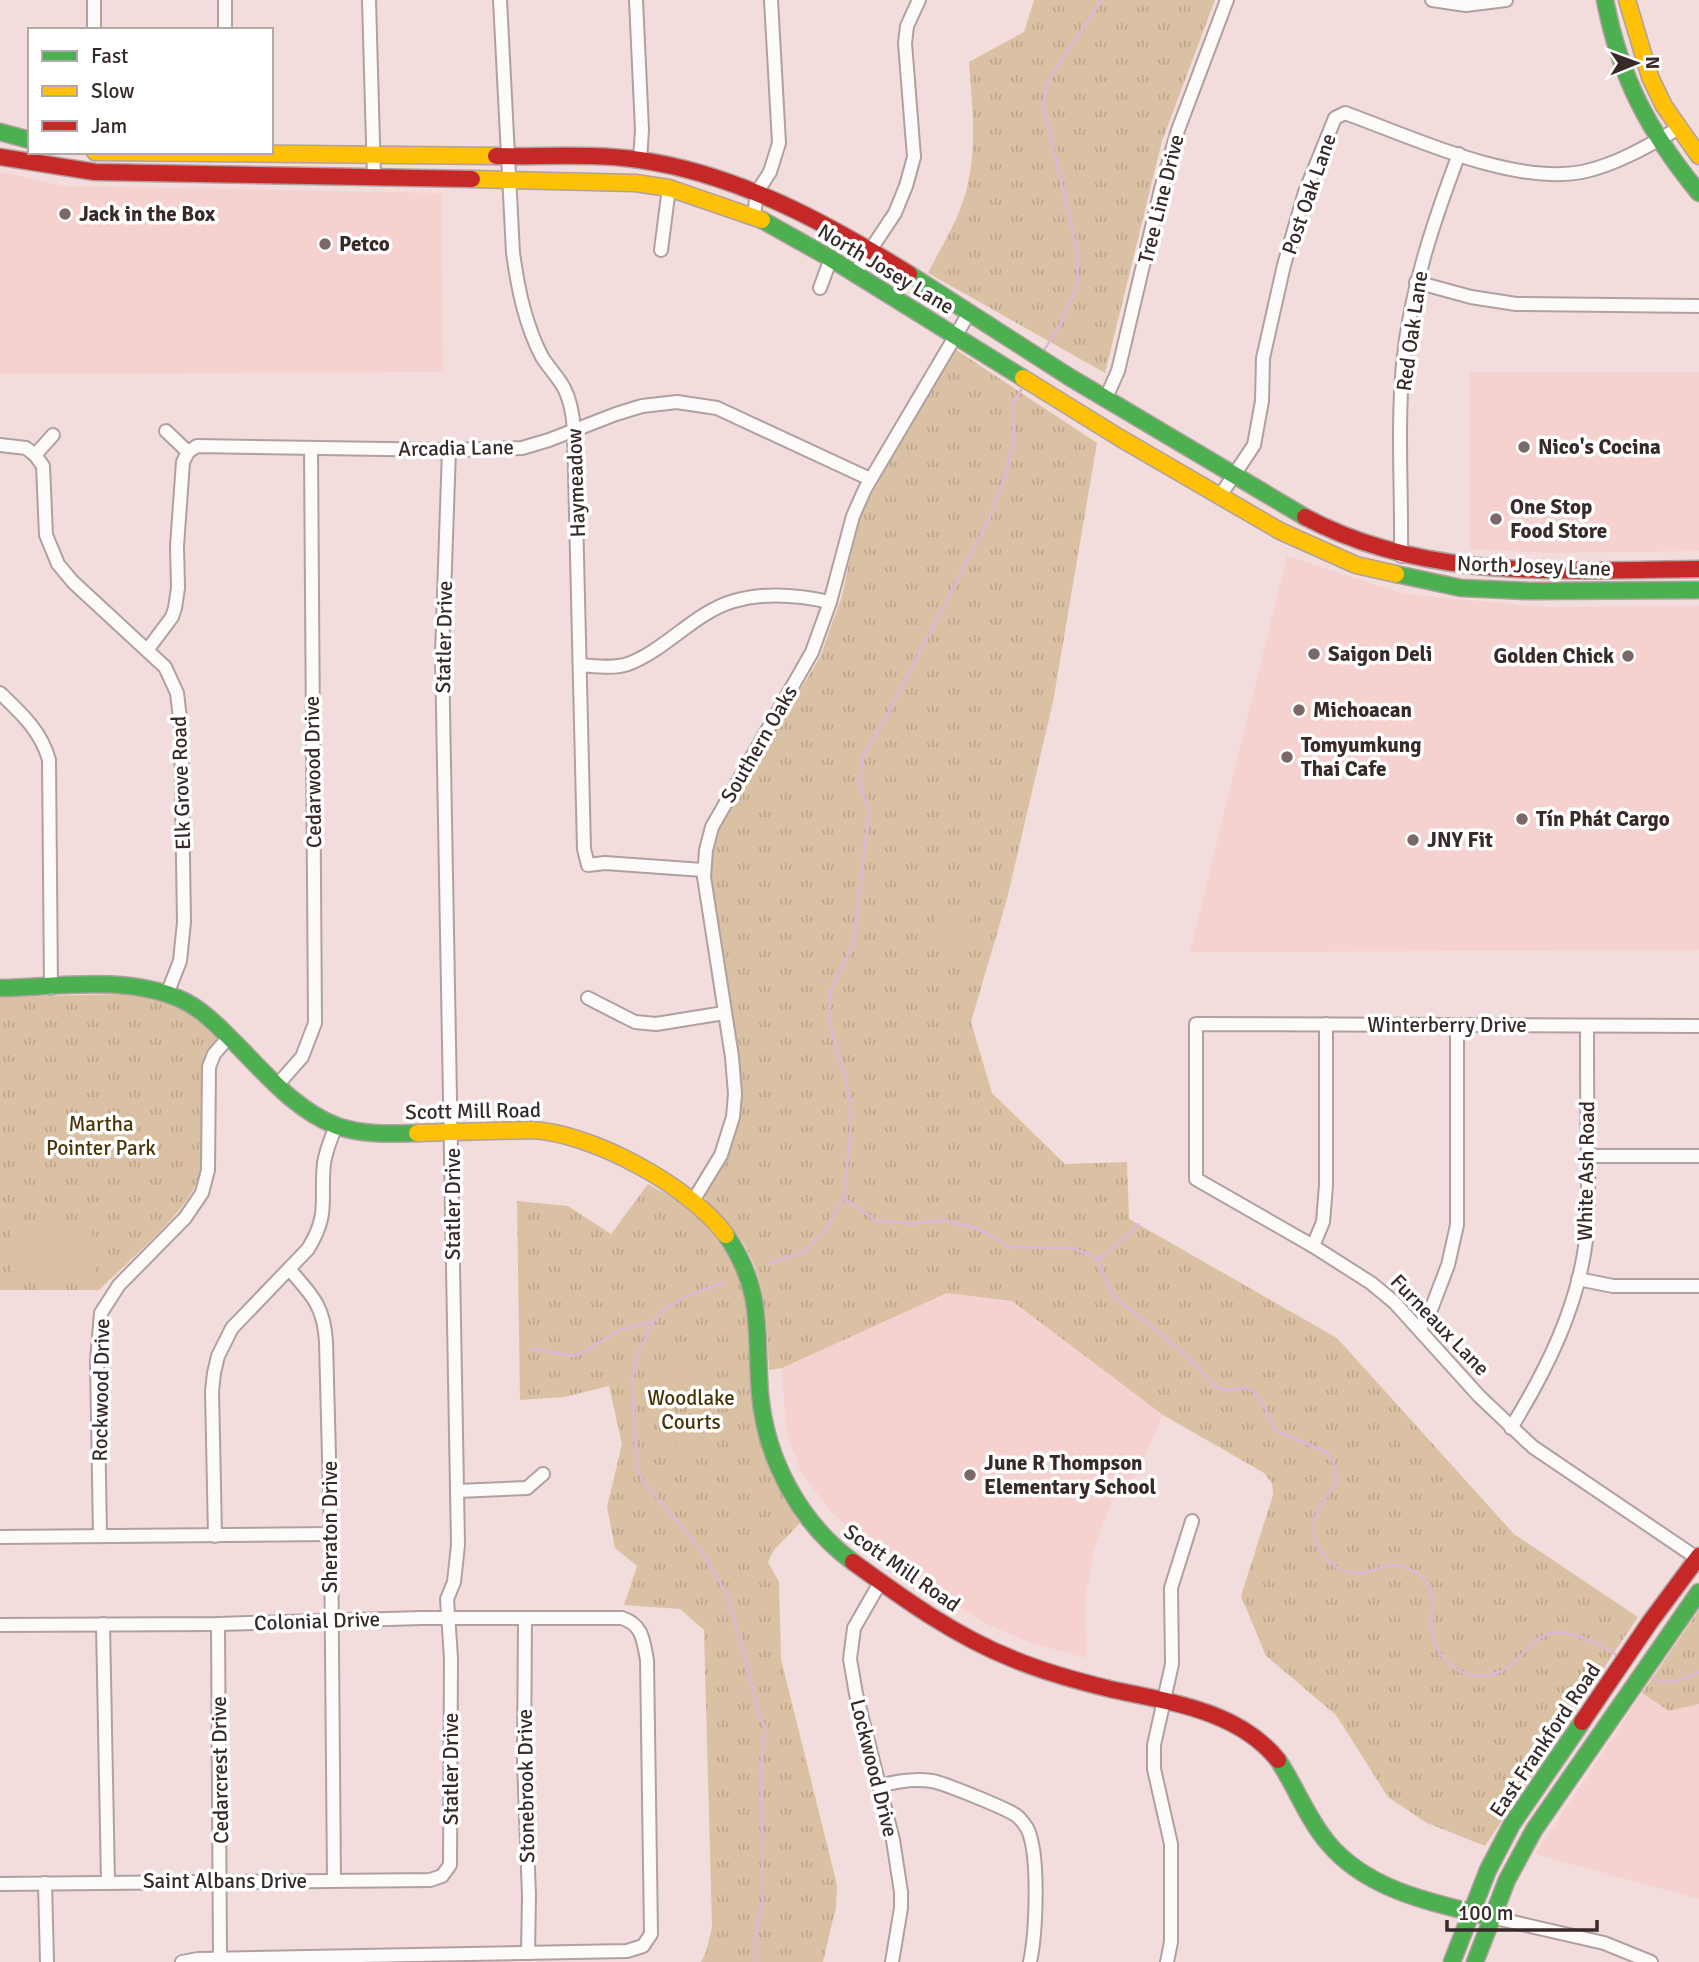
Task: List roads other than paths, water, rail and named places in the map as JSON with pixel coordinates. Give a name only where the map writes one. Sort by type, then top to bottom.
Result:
[{"type":"main road","points":[[1605,0],[1615,46],[1630,88],[1660,139],[1699,193]]},
{"type":"main road","points":[[1628,0],[1641,52],[1654,86],[1699,156]]},
{"type":"main road","points":[[0,132],[28,139]]},
{"type":"main road","name":"North Josey Lane","points":[[180,154],[507,155],[640,160],[696,172],[757,192],[869,251],[1105,400],[1235,475],[1276,503],[1349,538],[1401,556],[1476,567],[1699,569]]},
{"type":"main road","name":"North Josey Lane","points":[[0,157],[95,172],[510,179],[635,183],[669,188],[754,216],[831,258],[1091,422],[1300,542],[1356,565],[1461,588],[1530,591],[1699,590]]},
{"type":"main road","points":[[1525,569],[1530,591]]},
{"type":"main road","name":"Scott Mill Road","points":[[0,988],[124,986],[167,994],[197,1008],[310,1110],[336,1126],[385,1134],[550,1131],[615,1153],[693,1201],[724,1234],[751,1281],[756,1302],[763,1417],[768,1439],[778,1467],[794,1498],[820,1534],[850,1560],[946,1627],[990,1649],[1050,1672],[1163,1701],[1230,1722],[1264,1743],[1286,1769],[1312,1819],[1327,1841],[1356,1869],[1372,1879],[1432,1904],[1491,1917]]},
{"type":"main road","name":"East Frankford Road","points":[[1452,1962],[1470,1912],[1504,1839],[1643,1632],[1698,1558]]},
{"type":"main road","name":"East Frankford Road","points":[[1475,1962],[1491,1917],[1522,1850],[1699,1592]]},
{"type":"main road","points":[[1548,1809],[1544,1804],[1545,1795],[1559,1757]]},
{"type":"street","points":[[94,0],[94,28]]},
{"type":"street","points":[[225,0],[225,28]]},
{"type":"street","points":[[369,0],[374,178]]},
{"type":"street","name":"Haymeadow","points":[[500,0],[513,253],[519,295],[543,358],[564,388],[575,430],[584,849],[588,864],[703,870]]},
{"type":"street","points":[[636,0],[642,130],[640,160]]},
{"type":"street","points":[[754,216],[757,192],[770,172],[779,143],[771,0]]},
{"type":"street","points":[[855,274],[895,213],[914,156],[905,43],[907,26],[919,0]]},
{"type":"street","name":"Tree Line Drive","points":[[1105,400],[1118,371],[1161,189],[1178,130],[1227,0]]},
{"type":"street","points":[[1432,0],[1466,5],[1506,0]]},
{"type":"street","name":"Post Oak Lane","points":[[1220,496],[1254,445],[1262,401],[1263,358],[1284,265],[1305,192],[1335,118],[1345,113],[1459,154],[1537,174],[1584,172],[1610,163],[1679,128]]},
{"type":"street","points":[[95,154],[95,172]]},
{"type":"street","name":"Red Oak Lane","points":[[1401,556],[1401,384],[1407,331],[1416,282],[1429,236],[1459,154]]},
{"type":"street","points":[[661,250],[669,188]]},
{"type":"street","points":[[820,288],[831,258]]},
{"type":"street","points":[[1416,282],[1471,297],[1516,304],[1699,306]]},
{"type":"street","name":"Southern Oaks","points":[[693,1201],[721,1155],[733,1117],[734,1079],[703,870],[712,827],[811,652],[830,601],[853,516],[870,479],[969,313]]},
{"type":"street","name":"Arcadia Lane","points":[[188,452],[197,446],[449,450],[522,448],[616,414],[677,401],[705,405],[749,421],[870,479]]},
{"type":"street","points":[[148,649],[172,617],[178,588],[181,473],[188,452],[166,431]]},
{"type":"street","points":[[0,445],[26,448],[35,455],[52,435]]},
{"type":"street","name":"Cedarwood Drive","points":[[279,1083],[302,1057],[315,1023],[311,449]]},
{"type":"street","name":"Statler Drive","points":[[446,1870],[450,1865],[451,1853],[451,1658],[447,1599],[454,1582],[458,1545],[442,653],[449,450]]},
{"type":"street","name":"Elk Grove Road","points":[[35,455],[43,466],[44,526],[58,564],[73,582],[148,649],[170,675],[177,693],[181,727],[184,922],[180,961],[167,994]]},
{"type":"street","points":[[580,665],[627,664],[712,611],[733,601],[755,597],[801,596],[830,601]]},
{"type":"street","points":[[0,693],[34,727],[49,760],[47,809],[51,988]]},
{"type":"street","points":[[588,998],[635,1022],[656,1024],[724,1013]]},
{"type":"street","name":"Winterberry Drive","points":[[1196,1024],[1699,1026]]},
{"type":"street","name":"Furneaux Lane","points":[[1196,1024],[1196,1179],[1313,1246],[1371,1283],[1394,1302],[1511,1428],[1558,1464],[1698,1558]]},
{"type":"street","points":[[1313,1246],[1323,1223],[1326,1185],[1326,1024]]},
{"type":"street","points":[[1419,1328],[1432,1307],[1448,1265],[1457,1226],[1457,1025]]},
{"type":"street","name":"White Ash Road","points":[[1511,1428],[1545,1368],[1562,1327],[1578,1279],[1586,1241],[1587,1026]]},
{"type":"street","name":"Rockwood Drive","points":[[100,1535],[97,1361],[101,1313],[119,1285],[185,1218],[202,1193],[208,1170],[209,1067],[214,1054],[229,1037]]},
{"type":"street","points":[[215,1536],[214,1373],[223,1343],[232,1328],[308,1249],[323,1219],[324,1162],[336,1126]]},
{"type":"street","points":[[1588,1156],[1699,1156]]},
{"type":"street","name":"Sheraton Drive","points":[[289,1269],[317,1300],[324,1321],[328,1370],[334,1881]]},
{"type":"street","points":[[1578,1279],[1613,1286],[1699,1286]]},
{"type":"street","points":[[457,1491],[527,1488],[543,1474]]},
{"type":"street","points":[[1167,1962],[1171,1942],[1171,1844],[1154,1769],[1154,1745],[1172,1664],[1171,1588],[1192,1521]]},
{"type":"street","points":[[0,1537],[331,1534]]},
{"type":"street","name":"Lockwood Drive","points":[[881,1581],[854,1628],[850,1659],[856,1694],[893,1840],[901,1892],[892,1962]]},
{"type":"street","name":"Colonial Drive","points":[[0,1625],[218,1624],[447,1618],[622,1618],[633,1622],[642,1637],[647,1660],[651,1934],[640,1947],[583,1957]]},
{"type":"street","name":"Stonebrook Drive","points":[[525,1618],[524,1761],[529,1896],[528,1953]]},
{"type":"street","name":"Cedarcrest Drive","points":[[218,1624],[220,1959]]},
{"type":"street","points":[[103,1625],[108,1882]]},
{"type":"street","points":[[879,1786],[902,1780],[933,1781],[1015,1814],[1024,1824],[1029,1832],[1035,1886],[1036,1928],[1030,1962]]},
{"type":"street","name":"Saint Albans Drive","points":[[0,1884],[430,1880],[442,1876],[446,1870]]},
{"type":"street","points":[[45,1883],[47,1962]]},
{"type":"street","name":"Scott Mill Road","points":[[1491,1917],[1604,1943],[1651,1962]]},
{"type":"street","points":[[183,1962],[220,1959],[458,1958],[528,1953],[583,1957]]},
{"type":"waterway","points":[[1043,352],[1062,321],[1078,282],[1077,249],[1043,104],[1047,82],[1102,0]]},
{"type":"waterway","points":[[1022,388],[1012,405],[1014,439],[1006,473],[989,519],[884,721],[863,756],[859,783],[869,810],[854,941],[832,989],[829,1007],[851,1111],[843,1198],[877,1221],[912,1224],[943,1220],[979,1229],[1009,1247],[1071,1248],[1096,1257],[1112,1295],[1167,1339],[1199,1368],[1214,1386],[1225,1390],[1247,1388],[1254,1392],[1275,1430],[1328,1453],[1334,1464],[1336,1483],[1316,1515],[1314,1530],[1319,1549],[1332,1564],[1350,1572],[1363,1573],[1392,1565],[1412,1570],[1423,1578],[1432,1594],[1433,1639],[1445,1660],[1457,1670],[1472,1675],[1493,1674],[1509,1667],[1544,1636],[1561,1633],[1585,1639],[1618,1656]]},
{"type":"waterway","points":[[768,1264],[803,1252],[827,1228],[843,1198]]},
{"type":"waterway","points":[[1097,1261],[1139,1224]]},
{"type":"waterway","points":[[724,1282],[687,1296],[664,1309],[653,1322],[638,1354],[632,1379],[637,1470],[647,1486],[701,1550],[727,1595],[757,1708],[765,1727],[761,1768],[763,1900],[755,1938],[755,1962]]},
{"type":"waterway","points":[[531,1349],[572,1356],[620,1330],[652,1322]]},
{"type":"waterway","points":[[1650,1677],[1668,1682],[1699,1672]]},
{"type":"place","name":"Jack in the Box","points":[[65,214]]},
{"type":"place","name":"Petco","points":[[325,244]]},
{"type":"place","name":"Nico's Cocina","points":[[1524,447]]},
{"type":"place","name":"One Stop Food Store","points":[[1496,519]]},
{"type":"place","name":"Saigon Deli","points":[[1314,654]]},
{"type":"place","name":"Golden Chick","points":[[1628,656]]},
{"type":"place","name":"Michoacan","points":[[1299,710]]},
{"type":"place","name":"Tomyumkung Thai Cafe","points":[[1287,757]]},
{"type":"place","name":"Tín Phát Cargo","points":[[1522,819]]},
{"type":"place","name":"JNY Fit","points":[[1413,840]]},
{"type":"place","name":"June R Thompson Elementary School","points":[[970,1475]]},
{"type":"park label","name":"Martha Pointer Park","points":[[101,1136]]},
{"type":"park label","name":"Woodlake Courts","points":[[691,1410]]}]
